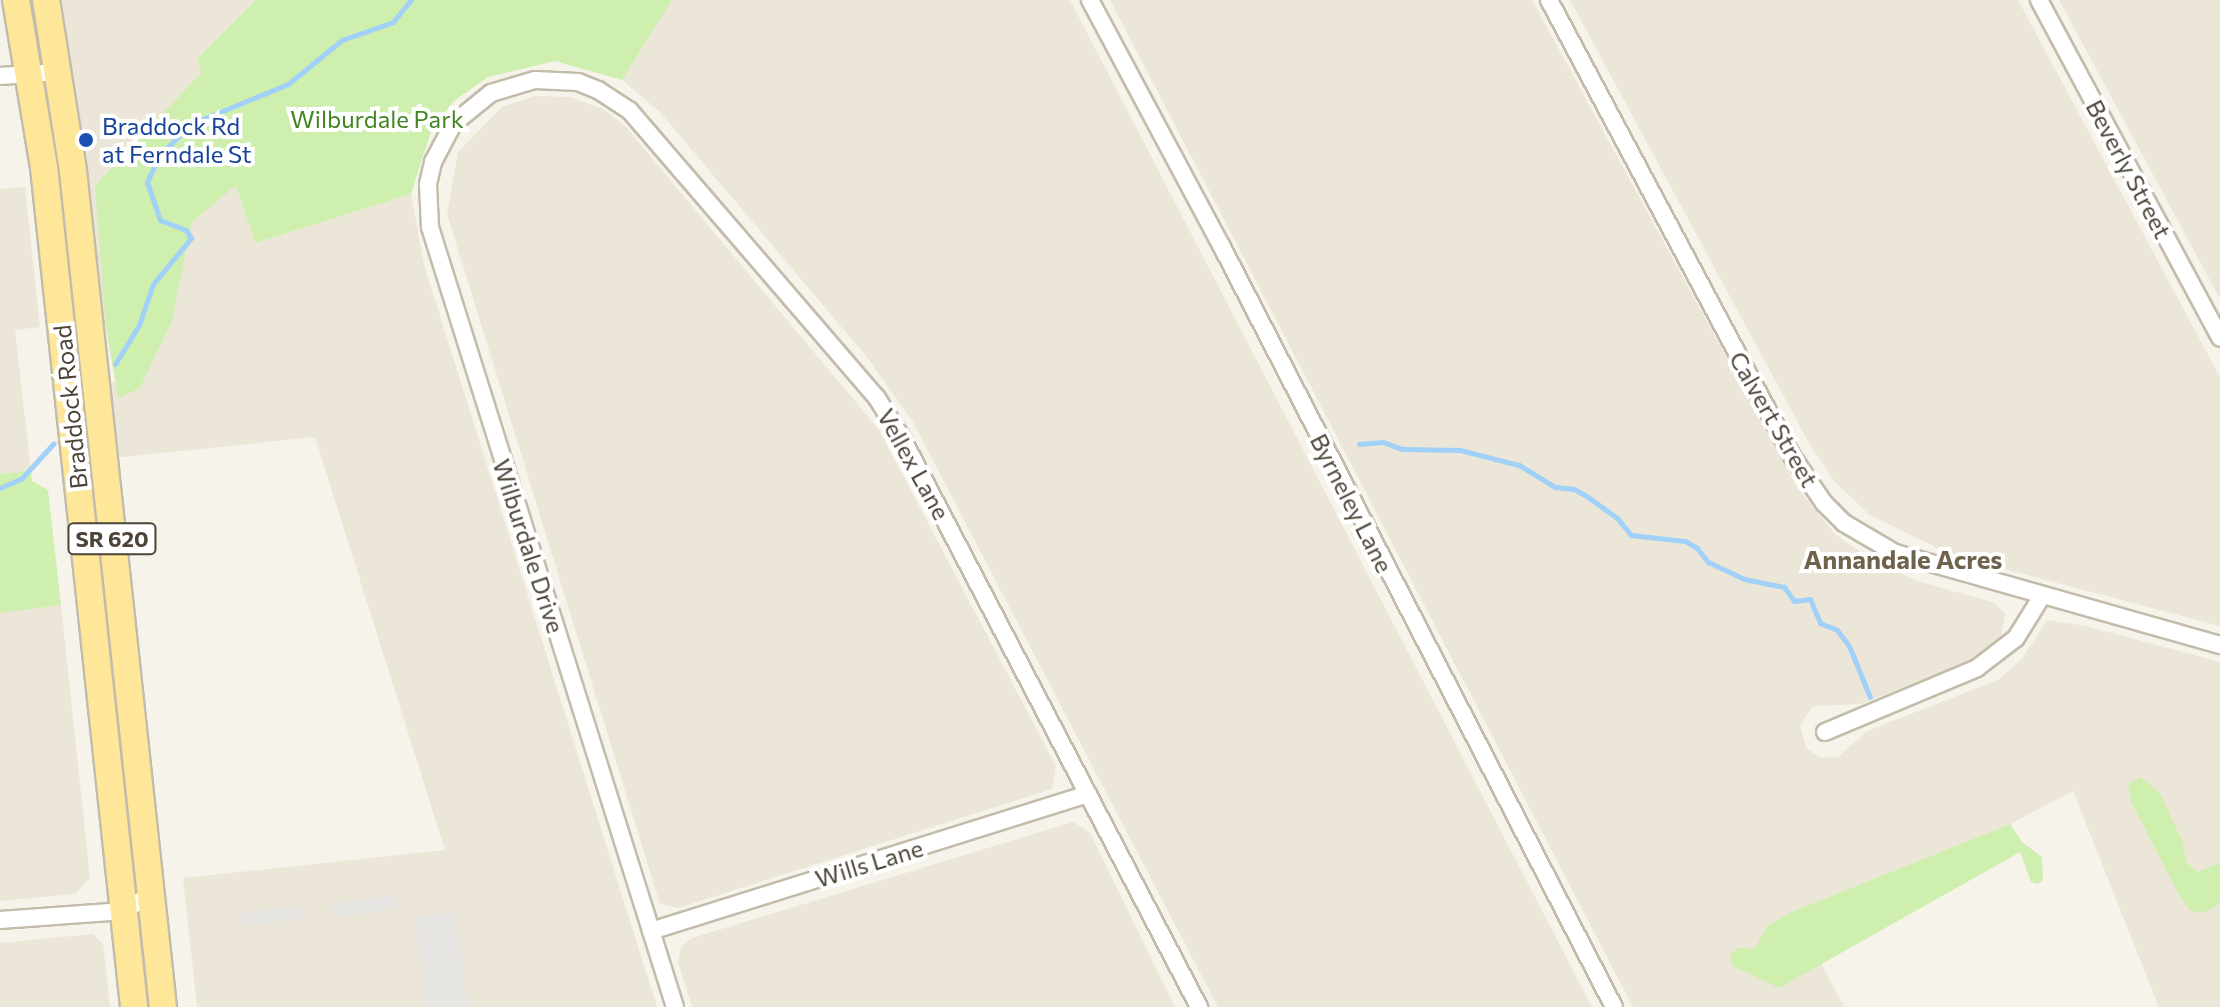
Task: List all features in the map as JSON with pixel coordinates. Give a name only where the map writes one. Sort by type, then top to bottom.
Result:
[{"type":"main road","name":"Braddock Road","points":[[16,0],[31,74],[44,167],[134,1007]]},
{"type":"main road","name":"Braddock Road","points":[[46,0],[60,72],[163,1007]]},
{"type":"street","name":"Byrneley Lane","points":[[1090,0],[1221,245],[1614,1007]]},
{"type":"street","name":"Calvert Street","points":[[1549,0],[1792,456],[1824,503],[1868,540],[1895,553],[2220,645]]},
{"type":"street","name":"Beverly Street","points":[[2039,0],[2220,337]]},
{"type":"street","points":[[0,76],[60,72]]},
{"type":"street","name":"Vellex Lane","points":[[483,97],[514,84],[557,79],[598,90],[630,111],[866,383],[903,440],[1199,1007]]},
{"type":"street","name":"Wilburdale Drive","points":[[483,97],[453,124],[433,162],[428,184],[430,227],[675,1007]]},
{"type":"street","points":[[1825,732],[1977,668],[2016,638],[2042,596]]},
{"type":"street","name":"Wills Lane","points":[[651,931],[1088,794]]},
{"type":"street","points":[[0,920],[124,911],[150,895]]},
{"type":"shaded area","points":[[54,0],[256,0],[197,60],[255,243],[411,194],[424,265],[657,1007],[197,1007],[183,878],[445,850],[315,437],[113,458],[104,382],[117,382],[111,325],[96,326]]},
{"type":"shaded area","points":[[672,0],[1070,0],[1592,1007],[1218,1007],[913,422],[866,356],[659,111],[622,80]]},
{"type":"shaded area","points":[[1110,0],[1532,0],[1798,489],[1836,535],[1869,558],[1917,581],[1995,603],[2005,614],[2000,639],[1975,660],[1861,704],[1813,706],[1800,725],[1806,748],[1821,758],[1838,757],[1867,731],[1998,680],[2022,659],[2047,620],[2086,626],[2220,662],[2220,1007],[2159,1007],[2073,791],[2010,824],[1794,911],[1844,1007],[1633,1007]]},
{"type":"shaded area","points":[[1570,0],[2018,0],[2220,377],[2220,626],[1952,555],[1870,515],[1835,482],[1809,443]]},
{"type":"shaded area","points":[[2059,0],[2220,0],[2220,299]]},
{"type":"shaded area","points":[[535,96],[570,97],[603,109],[625,126],[879,430],[1056,766],[1052,789],[678,908],[660,904],[447,214],[458,152],[502,107]]},
{"type":"shaded area","points":[[25,187],[40,327],[15,330],[31,471],[0,474],[0,189]]},
{"type":"shaded area","points":[[61,605],[90,878],[75,894],[0,901],[0,612]]},
{"type":"shaded area","points":[[1073,822],[1090,833],[1175,1007],[692,1007],[678,962],[681,947],[692,938]]},
{"type":"shaded area","points":[[396,895],[398,909],[334,917],[332,903]]},
{"type":"shaded area","points":[[304,906],[306,918],[242,926],[240,913]]},
{"type":"shaded area","points":[[456,912],[468,1007],[426,1007],[415,917]]},
{"type":"shaded area","points":[[93,934],[103,944],[110,1007],[0,1007],[0,943]]},
{"type":"green space","name":"Wilburdale Park","points":[[256,0],[672,0],[622,80],[555,61],[488,77],[454,101],[432,128],[411,194],[255,243],[236,185],[192,222],[172,320],[140,388],[118,398],[106,328],[95,186],[201,73],[197,59]]},
{"type":"green space","points":[[31,471],[32,481],[48,490],[61,605],[0,613],[0,474]]},
{"type":"green space","points":[[2140,777],[2160,793],[2183,843],[2186,862],[2197,872],[2220,863],[2220,902],[2214,908],[2203,913],[2190,910],[2180,897],[2131,801],[2128,784]]},
{"type":"green space","points":[[2010,824],[2023,843],[2042,857],[2043,880],[2038,884],[2031,882],[2020,852],[1779,988],[1733,966],[1730,954],[1738,948],[1755,949],[1767,926],[1794,911]]},
{"type":"waterway","points":[[115,364],[139,325],[153,284],[191,238],[186,230],[160,220],[147,182],[160,154],[193,123],[288,84],[342,40],[393,22],[411,0]]},
{"type":"waterway","points":[[1359,444],[1383,442],[1402,449],[1460,450],[1519,465],[1555,487],[1574,489],[1588,497],[1618,519],[1631,535],[1685,541],[1697,548],[1708,562],[1744,579],[1784,587],[1794,601],[1810,599],[1820,623],[1837,630],[1849,646],[1870,697]]},
{"type":"waterway","points":[[0,488],[22,478],[54,443]]},
{"type":"place","name":"Braddock Rd at Ferndale St","points":[[86,140]]},
{"type":"district","name":"Annandale Acres","points":[[1903,559]]}]
